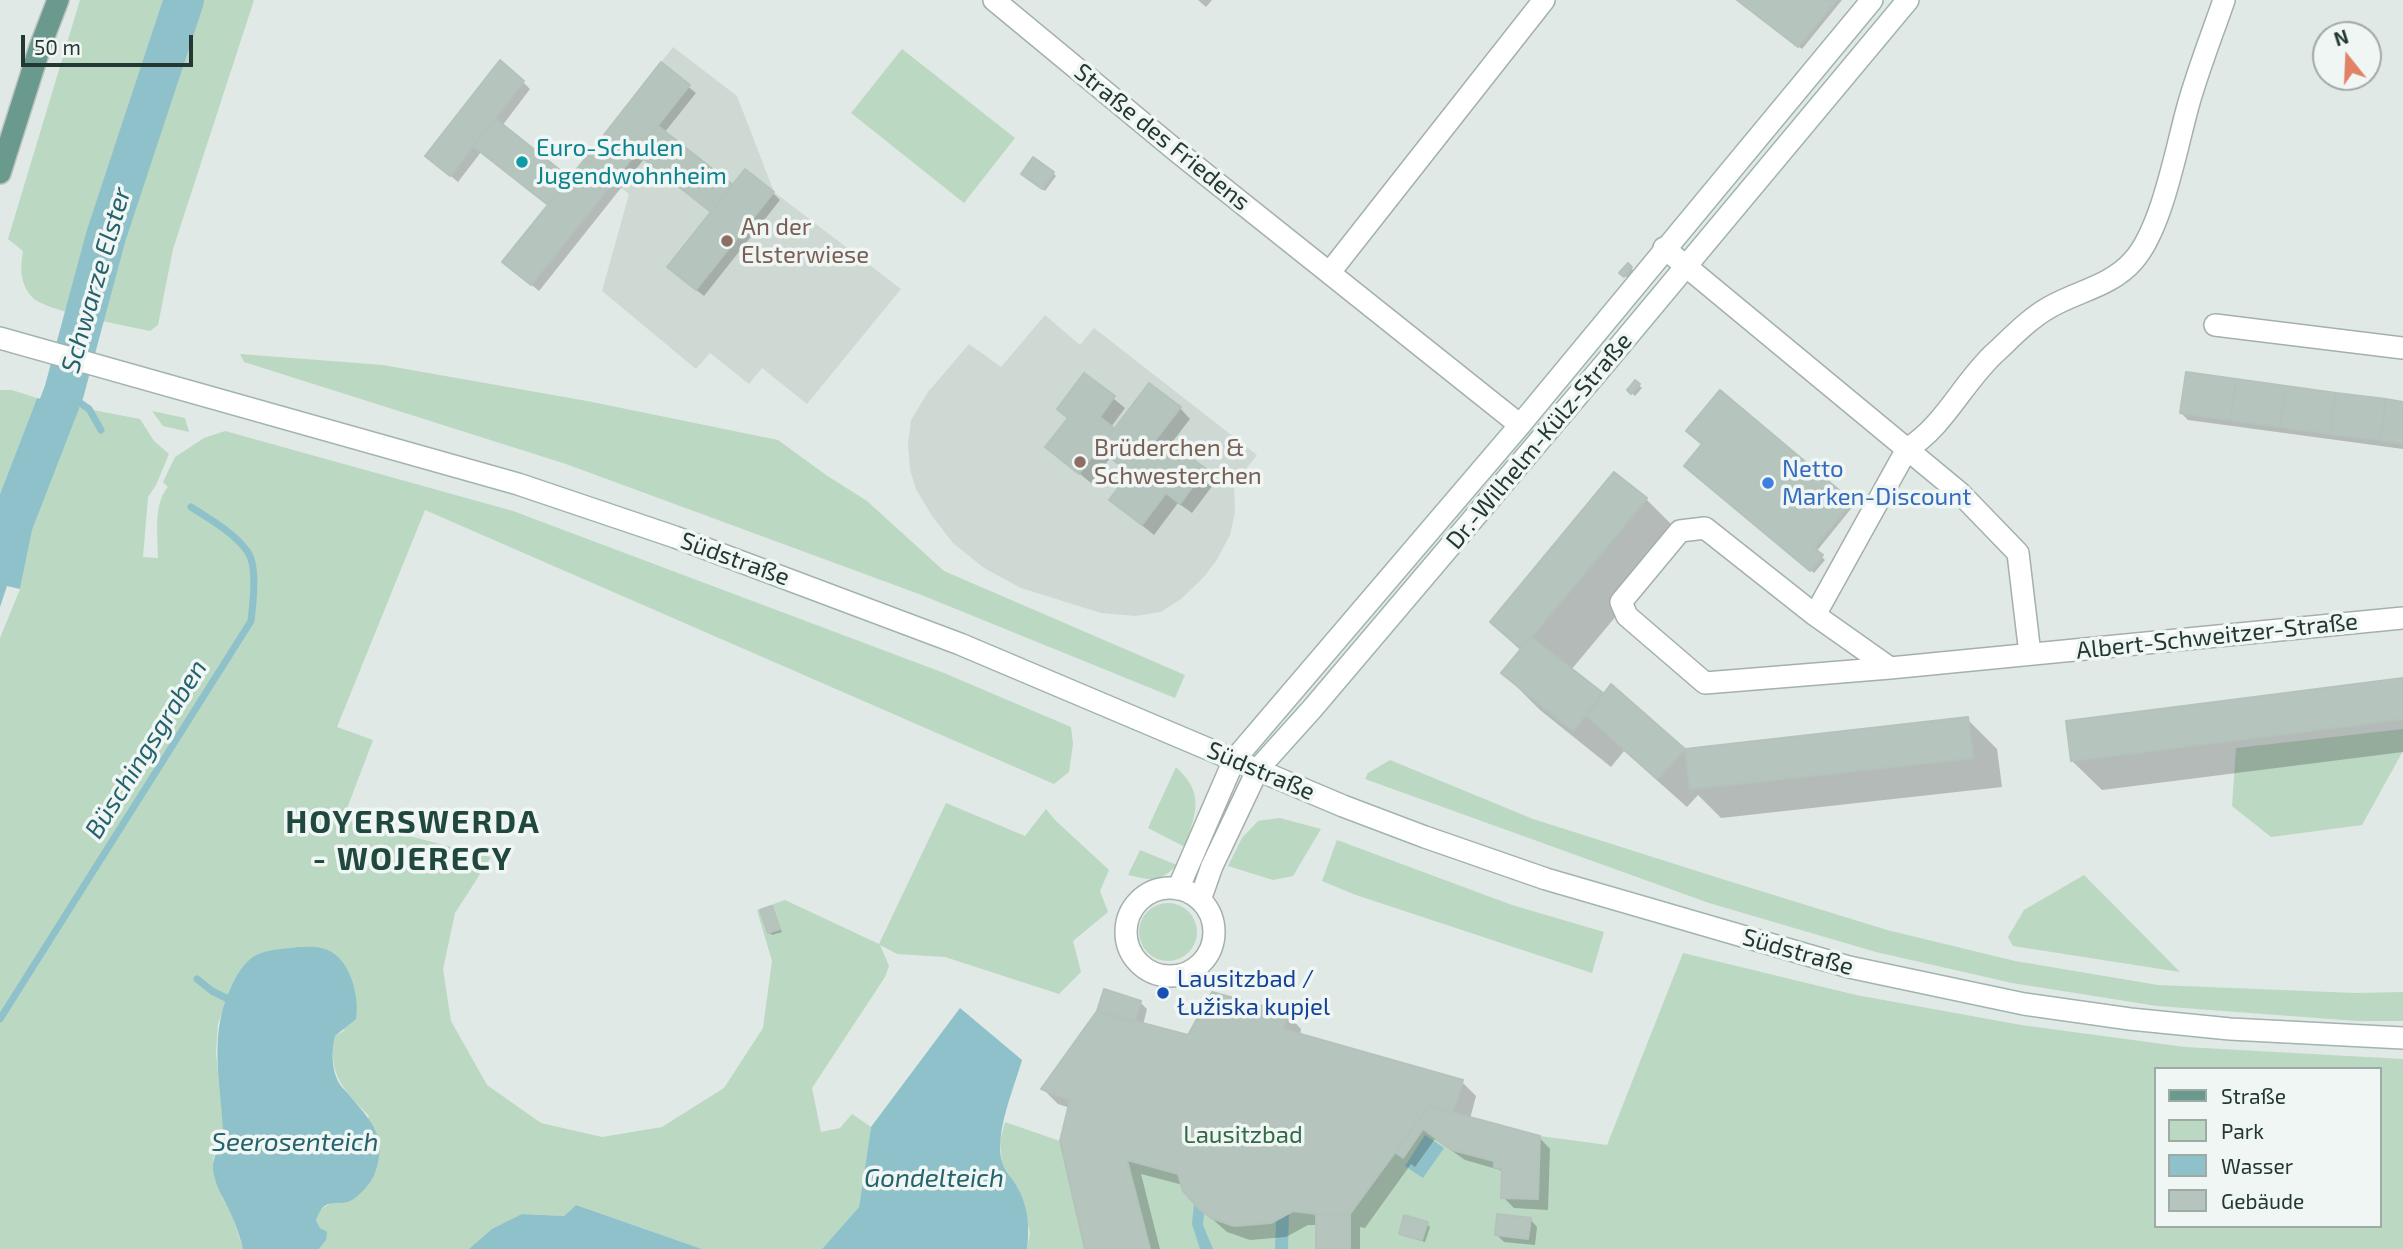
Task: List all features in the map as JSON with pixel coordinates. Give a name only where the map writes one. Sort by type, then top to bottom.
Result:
[{"type":"main road","points":[[0,173],[40,47],[58,0]]},
{"type":"street","name":"Straße des Friedens","points":[[994,0],[1180,153],[1520,425]]},
{"type":"street","points":[[1330,272],[1544,0]]},
{"type":"street","name":"Dr.-Wilhelm-Külz-Straße","points":[[1178,889],[1234,760],[1520,425],[1872,0]]},
{"type":"street","name":"Dr.-Wilhelm-Külz-Straße","points":[[1200,900],[1212,866],[1258,769],[1348,667],[1908,0]]},
{"type":"street","points":[[1815,615],[1907,449],[1926,434],[1991,356],[2029,322],[2049,307],[2112,279],[2134,261],[2147,240],[2158,211],[2191,96],[2224,0]]},
{"type":"street","points":[[1664,248],[1960,493],[2018,553],[2031,654]]},
{"type":"street","points":[[2215,325],[2403,348]]},
{"type":"street","name":"Südstraße","points":[[5,340],[518,484],[675,537],[960,644],[1343,806],[1546,879],[1849,967],[2024,1004],[2130,1019],[2230,1029],[2403,1038]]},
{"type":"street","name":"Albert-Schweitzer-Straße","points":[[1890,668],[1815,615],[1705,528],[1680,531],[1621,602],[1627,617],[1705,684],[1890,668],[2403,618]]},
{"type":"street","points":[[1162,888],[1178,889],[1200,900],[1210,915],[1214,933],[1208,953],[1192,970],[1179,975],[1162,975],[1141,966],[1131,953],[1126,935],[1127,921],[1134,905],[1145,896],[1162,888]]},
{"type":"shaded area","name":"An der Elsterwiese","points":[[673,47],[737,96],[774,192],[901,289],[807,404],[762,368],[749,384],[710,353],[696,369],[602,291],[629,194],[585,159]]},
{"type":"shaded area","name":"Brüderchen & Schwesterchen","points":[[1045,315],[1080,345],[1094,328],[1257,455],[1234,484],[1235,512],[1230,535],[1216,561],[1181,599],[1161,612],[1135,616],[1101,613],[1021,588],[984,568],[953,543],[916,489],[910,470],[908,444],[911,420],[928,392],[969,344],[1001,367]]},
{"type":"green space","points":[[80,0],[254,0],[173,249],[158,325],[150,331],[69,313],[52,308],[32,297],[23,281],[23,251],[8,239]]},
{"type":"green space","points":[[902,49],[1015,138],[964,203],[851,113]]},
{"type":"green space","points":[[240,354],[383,365],[587,401],[778,440],[867,501],[944,571],[1185,675],[1175,698],[919,594],[566,464],[244,362]]},
{"type":"green space","points":[[0,390],[12,390],[37,398],[0,494]]},
{"type":"green space","points":[[66,405],[140,419],[154,441],[169,454],[148,497],[143,557],[158,558],[158,511],[168,487],[163,482],[175,457],[204,438],[225,431],[513,511],[944,673],[1071,727],[1073,744],[1069,772],[1054,784],[425,510],[337,727],[373,740],[343,819],[491,857],[455,913],[443,969],[451,1021],[487,1085],[541,1123],[602,1137],[662,1127],[724,1088],[763,1028],[772,961],[757,910],[785,900],[879,944],[946,803],[1025,836],[1046,809],[1109,870],[1100,891],[1108,912],[1073,941],[1081,972],[1059,994],[945,957],[897,954],[880,945],[889,966],[885,977],[812,1088],[821,1132],[840,1128],[852,1114],[871,1127],[859,1207],[822,1249],[702,1249],[576,1205],[564,1216],[522,1214],[469,1249],[319,1249],[326,1240],[316,1220],[319,1211],[332,1202],[369,1116],[345,1090],[336,1072],[333,1061],[335,1036],[345,1030],[230,989],[218,1024],[216,1053],[224,1134],[213,1159],[222,1198],[232,1215],[243,1249],[0,1249],[0,638],[20,589],[36,511]]},
{"type":"green space","points":[[152,411],[185,418],[189,432],[163,426]]},
{"type":"green space","points":[[2403,729],[2403,751],[2362,825],[2271,837],[2232,806],[2236,748]]},
{"type":"green space","points":[[1390,760],[1533,819],[1887,930],[2015,961],[2158,985],[2355,993],[2403,992],[2403,1021],[2357,1021],[2157,1006],[2012,983],[1876,952],[1709,903],[1365,779],[1368,773]]},
{"type":"green space","points":[[1176,767],[1195,796],[1196,805],[1185,847],[1148,828]]},
{"type":"green space","points":[[1280,818],[1321,829],[1293,876],[1273,880],[1228,866],[1242,838],[1258,821]]},
{"type":"green space","points":[[1337,840],[1512,905],[1604,932],[1592,973],[1356,895],[1322,881]]},
{"type":"green space","points":[[1140,850],[1177,865],[1166,875],[1155,879],[1128,875]]},
{"type":"green space","points":[[2084,875],[2180,972],[2013,946],[2008,937],[2024,910]]},
{"type":"green space","points":[[1168,903],[1189,911],[1197,932],[1189,953],[1168,961],[1147,953],[1139,932],[1147,911]]},
{"type":"green space","points":[[1683,953],[1856,995],[2021,1025],[2185,1047],[2403,1059],[2403,1249],[1027,1249],[1030,1232],[1018,1189],[1002,1164],[1000,1141],[1005,1122],[1060,1141],[1070,1100],[1041,1089],[1097,1011],[1188,1035],[1212,992],[1288,1013],[1284,1029],[1463,1080],[1454,1112],[1540,1136],[1607,1145]]},
{"type":"water","points":[[37,398],[66,405],[36,511],[20,589],[7,586],[0,607],[0,494]]},
{"type":"water","name":"Seerosenteich","points":[[318,947],[331,952],[339,958],[350,976],[356,998],[356,1019],[335,1036],[334,1068],[339,1083],[375,1130],[380,1149],[379,1160],[371,1181],[357,1196],[345,1203],[331,1203],[319,1212],[316,1220],[320,1228],[327,1232],[326,1240],[319,1249],[243,1249],[235,1222],[217,1185],[213,1168],[223,1135],[218,1073],[220,1019],[233,983],[248,962],[265,952]]},
{"type":"water","name":"Gondelteich","points":[[960,1008],[1022,1060],[1006,1111],[1000,1151],[1003,1165],[1020,1192],[1026,1208],[1027,1249],[822,1249],[859,1207],[871,1127]]},
{"type":"water","points":[[1425,1135],[1444,1148],[1423,1178],[1405,1166]]},
{"type":"water","points":[[1194,1204],[1204,1213],[1203,1225],[1213,1249],[1200,1249],[1192,1224]]},
{"type":"water","points":[[576,1205],[702,1249],[469,1249],[492,1229],[522,1214],[564,1216]]},
{"type":"water","points":[[1289,1213],[1288,1249],[1275,1249],[1276,1220]]},
{"type":"building","points":[[1737,0],[1836,0],[1798,47]]},
{"type":"building","points":[[500,60],[524,81],[450,176],[425,156]]},
{"type":"building","points":[[661,62],[690,85],[614,181],[585,159]]},
{"type":"building","name":"Euro-Schulen Jugendwohnheim","points":[[496,119],[570,178],[548,205],[473,146]]},
{"type":"building","points":[[658,126],[733,185],[711,212],[636,153]]},
{"type":"building","points":[[1033,157],[1054,172],[1042,189],[1021,174]]},
{"type":"building","points":[[585,159],[614,181],[531,285],[502,262]]},
{"type":"building","points":[[745,169],[774,192],[696,290],[667,267]]},
{"type":"building","points":[[1628,263],[1632,267],[1624,277],[1619,273]]},
{"type":"building","points":[[2186,372],[2236,379],[2230,420],[2180,413]]},
{"type":"building","points":[[1084,373],[1115,396],[1100,417],[1114,428],[1079,474],[1045,447],[1068,418],[1057,409]]},
{"type":"building","points":[[2236,379],[2286,386],[2280,427],[2230,420]]},
{"type":"building","points":[[1635,380],[1640,384],[1631,394],[1627,390]]},
{"type":"building","points":[[1149,383],[1181,407],[1130,473],[1099,449]]},
{"type":"building","points":[[2286,386],[2336,393],[2330,434],[2280,427]]},
{"type":"building","name":"Netto Marken-Discount","points":[[1720,390],[1852,501],[1814,548],[1823,555],[1810,571],[1684,466],[1702,444],[1686,431]]},
{"type":"building","points":[[2336,393],[2386,399],[2380,440],[2330,434]]},
{"type":"building","points":[[2386,399],[2403,402],[2403,444],[2380,440]]},
{"type":"building","points":[[1171,443],[1206,469],[1180,504],[1166,493],[1142,525],[1109,500],[1146,451],[1158,460]]},
{"type":"building","points":[[1614,472],[1647,498],[1521,649],[1490,622]]},
{"type":"building","points":[[1531,637],[1603,693],[1573,731],[1501,673]]},
{"type":"building","points":[[2403,678],[2403,719],[2071,761],[2066,721]]},
{"type":"building","points":[[1611,684],[1685,749],[1657,779],[1587,716]]},
{"type":"building","points":[[1968,717],[1973,758],[1690,789],[1685,749]]},
{"type":"building","points":[[772,906],[780,929],[768,933],[760,910]]},
{"type":"building","points":[[1104,989],[1141,1001],[1134,1023],[1097,1011]]},
{"type":"building","name":"Lausitzbad","points":[[1212,992],[1288,1013],[1283,1029],[1463,1080],[1453,1112],[1429,1106],[1350,1214],[1293,1211],[1271,1223],[1234,1226],[1211,1218],[1200,1210],[1183,1191],[1178,1174],[1127,1160],[1150,1249],[1085,1249],[1060,1141],[1070,1100],[1041,1089],[1097,1011],[1188,1035]]},
{"type":"building","points":[[1429,1106],[1540,1136],[1538,1199],[1501,1198],[1502,1169],[1494,1167],[1494,1161],[1452,1150],[1423,1129],[1403,1158],[1395,1152]]},
{"type":"building","points":[[1316,1214],[1350,1214],[1350,1249],[1316,1249]]},
{"type":"building","points":[[1497,1214],[1531,1218],[1528,1239],[1495,1235]]},
{"type":"building","points":[[1404,1215],[1428,1222],[1422,1240],[1399,1234]]},
{"type":"waterway","name":"Schwarze Elster","points":[[0,557],[64,392],[106,236],[184,0]]},
{"type":"waterway","name":"Büschingsgraben","points":[[64,392],[89,409],[101,430]]},
{"type":"waterway","name":"Büschingsgraben","points":[[0,1019],[251,621],[253,565],[247,551],[229,532],[191,507]]},
{"type":"waterway","points":[[197,979],[226,998]]},
{"type":"place","name":"Euro-Schulen Jugendwohnheim","points":[[522,162]]},
{"type":"place","name":"An der Elsterwiese","points":[[727,241]]},
{"type":"place","name":"Brüderchen & Schwesterchen","points":[[1080,462]]},
{"type":"place","name":"Netto Marken-Discount","points":[[1768,483]]},
{"type":"place","name":"Lausitzbad / Łužiska kupjel","points":[[1163,993]]},
{"type":"district","name":"HOYERSWERDA - WOJERECY","points":[[413,840]]}]
